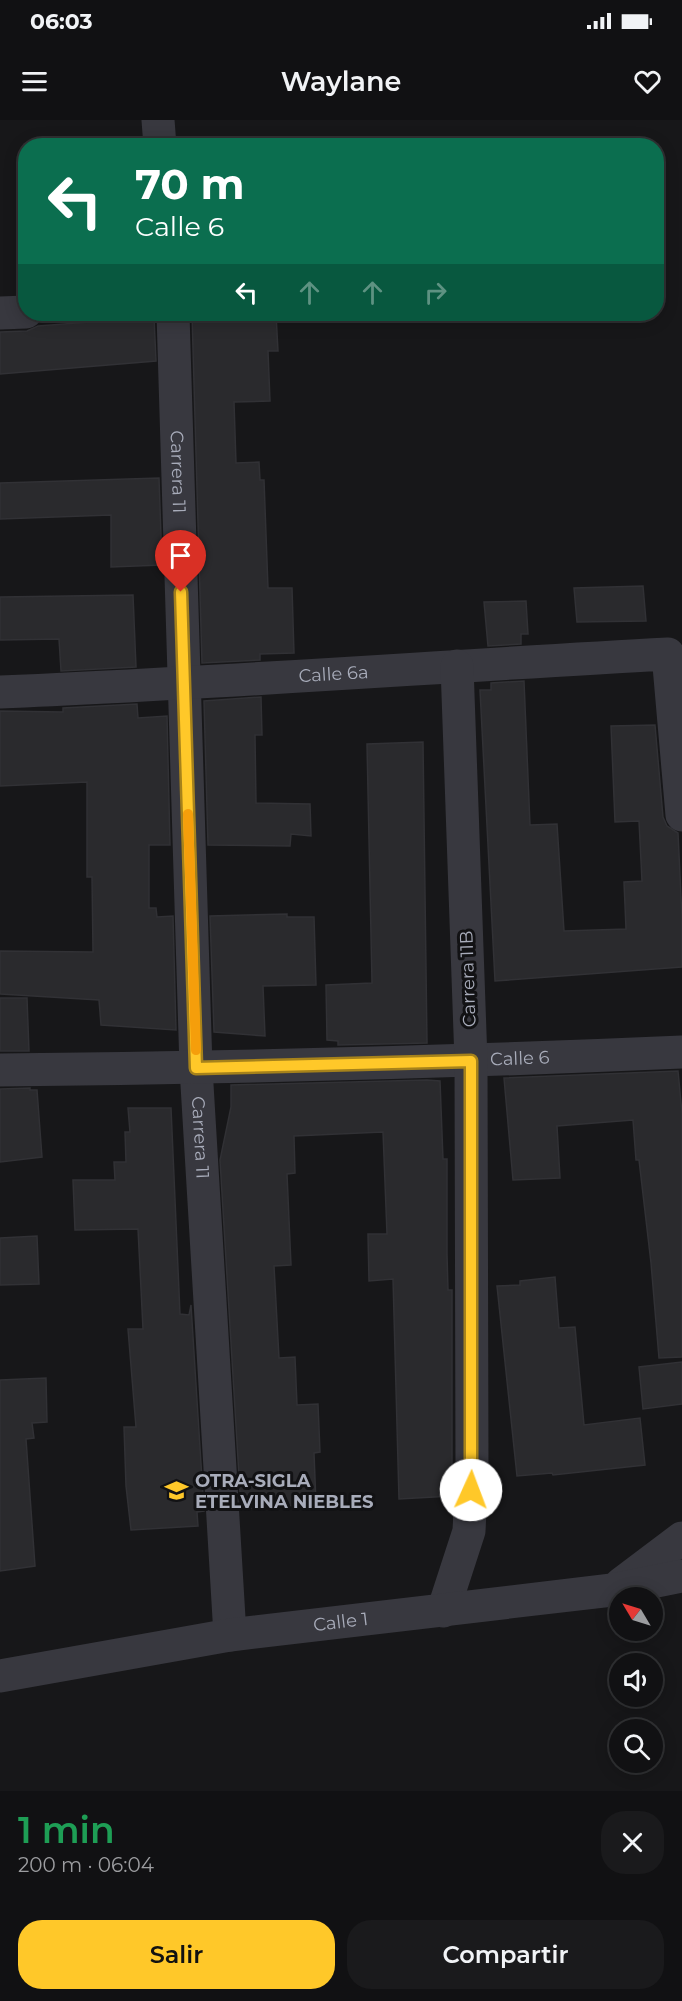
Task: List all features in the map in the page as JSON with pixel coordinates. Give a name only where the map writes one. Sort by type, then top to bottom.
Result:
[{"type":"street","points":[[158,120],[159,138]]},
{"type":"street","points":[[0,313],[18,312]]},
{"type":"street","name":"Carrera 11","points":[[173,321],[196,1068],[230,1635]]},
{"type":"street","name":"Calle 6a","points":[[0,692],[184,684],[668,654],[682,815]]},
{"type":"street","name":"Carrera 11B","points":[[443,1611],[469,1531],[472,1470],[471,1061],[457,666]]},
{"type":"street","name":"Calle 6","points":[[0,1070],[471,1061],[682,1052]]},
{"type":"street","points":[[616,1587],[682,1538]]},
{"type":"street","name":"Calle 1","points":[[627,1587],[682,1576]]},
{"type":"street","name":"Calle 1","points":[[0,1676],[230,1635],[609,1590]]},
{"type":"building","points":[[102,321],[154,321],[156,361],[0,374],[0,332],[27,331],[38,326]]},
{"type":"building","points":[[192,321],[276,321],[278,351],[268,351],[270,401],[234,402],[236,463],[259,462],[260,480],[264,480],[268,588],[292,588],[294,653],[260,654],[260,660],[202,663]]},
{"type":"building","points":[[159,478],[162,565],[111,567],[111,515],[0,519],[0,483]]},
{"type":"building","points":[[643,586],[646,621],[577,622],[574,588]]},
{"type":"building","points":[[133,595],[136,667],[61,671],[59,639],[0,640],[0,597]]},
{"type":"building","points":[[526,601],[528,634],[521,634],[521,644],[488,646],[484,602]]},
{"type":"building","points":[[524,681],[530,825],[557,824],[564,931],[626,929],[624,882],[642,881],[639,821],[615,822],[611,726],[655,725],[663,817],[667,826],[678,833],[682,967],[495,981],[480,690],[491,690],[491,683]]},
{"type":"building","points":[[261,697],[262,735],[255,735],[256,803],[310,804],[311,836],[291,834],[290,846],[208,845],[204,701]]},
{"type":"building","points":[[137,704],[138,718],[167,716],[170,845],[149,845],[149,908],[156,908],[157,917],[173,916],[176,1030],[101,1025],[99,1000],[0,994],[0,951],[93,952],[92,877],[87,877],[87,782],[0,786],[0,711],[63,712],[63,708]]},
{"type":"building","points":[[423,742],[427,1043],[338,1045],[338,1041],[327,1040],[326,985],[372,983],[367,744]]},
{"type":"building","points":[[287,914],[287,917],[314,917],[316,985],[263,986],[265,1036],[214,1032],[210,916]]},
{"type":"building","points":[[0,998],[27,998],[29,1051],[0,1051]]},
{"type":"building","points":[[678,1071],[682,1113],[682,1357],[659,1358],[651,1263],[639,1160],[636,1160],[633,1120],[557,1126],[560,1178],[513,1180],[504,1078]]},
{"type":"building","points":[[440,1081],[443,1159],[447,1159],[448,1290],[452,1290],[452,1496],[399,1499],[393,1279],[369,1281],[368,1234],[387,1234],[383,1132],[294,1136],[295,1173],[287,1174],[291,1265],[274,1266],[279,1358],[295,1357],[297,1405],[318,1404],[320,1452],[314,1453],[316,1504],[241,1509],[220,1160],[231,1107],[231,1085]]},
{"type":"building","points":[[30,1088],[30,1090],[37,1090],[42,1157],[0,1162],[0,1089]]},
{"type":"building","points":[[128,1108],[171,1108],[180,1314],[189,1315],[191,1305],[204,1511],[197,1512],[198,1526],[131,1530],[126,1486],[124,1427],[136,1427],[128,1329],[143,1329],[138,1229],[75,1230],[73,1180],[115,1180],[114,1162],[126,1162],[125,1132],[130,1132]]},
{"type":"building","points":[[37,1236],[39,1284],[0,1285],[0,1238]]},
{"type":"building","points":[[555,1277],[559,1328],[575,1327],[584,1425],[640,1418],[645,1465],[553,1475],[552,1473],[517,1476],[497,1286],[520,1285],[520,1281]]},
{"type":"building","points":[[682,1362],[682,1404],[643,1409],[639,1367]]},
{"type":"building","points":[[46,1378],[47,1422],[32,1423],[34,1438],[26,1439],[35,1566],[0,1571],[0,1380]]},
{"type":"slow traffic","points":[[188,814],[196,1050]]},
{"type":"place","name":"OTRA-SIGLA ETELVINA NIEBLES","points":[[177,1491]]},
{"type":"route","points":[[181,592],[196,1068],[471,1061],[471,1490]]}]
